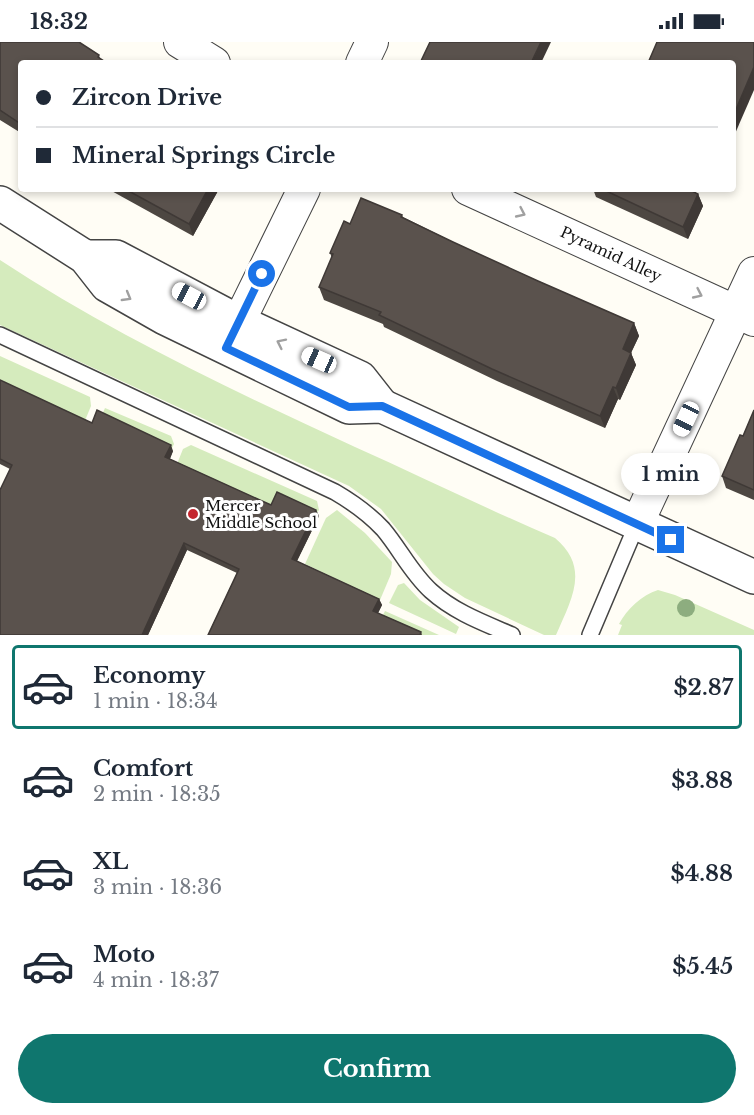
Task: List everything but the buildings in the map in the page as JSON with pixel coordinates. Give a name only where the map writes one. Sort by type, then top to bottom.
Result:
[{"type":"street","points":[[180,42],[209,60]]},
{"type":"street","points":[[363,60],[372,42]]},
{"type":"street","points":[[233,335],[303,192]]},
{"type":"street","name":"Pyramid Alley","points":[[475,192],[745,316]]},
{"type":"street","points":[[0,203],[85,257],[116,256],[233,335],[360,378],[382,406],[754,577]]},
{"type":"street","points":[[638,524],[745,316],[754,273]]},
{"type":"lane","points":[[0,335],[335,492],[352,502],[383,529],[420,580],[442,600],[512,635]]},
{"type":"lane","points":[[590,635],[638,524]]},
{"type":"green space","points":[[0,260],[86,313],[219,383],[555,538],[566,549],[575,573],[572,597],[556,635],[544,635],[465,598],[444,584],[433,574],[381,509],[349,486],[0,325]]},
{"type":"green space","points":[[0,356],[90,397],[91,406],[84,423],[0,385]]},
{"type":"green space","points":[[105,408],[171,436],[174,444],[171,450],[101,417]]},
{"type":"green space","points":[[191,445],[317,501],[319,510],[316,514],[273,509],[177,464],[183,449]]},
{"type":"green space","points":[[337,510],[365,533],[392,562],[391,574],[380,600],[305,564],[326,518]]},
{"type":"green space","points":[[404,583],[420,600],[459,627],[456,634],[389,603],[398,585]]},
{"type":"green space","points":[[658,590],[675,595],[754,630],[754,635],[618,635],[622,618],[646,595]]},
{"type":"green space","points":[[385,611],[439,635],[416,635],[381,619]]},
{"type":"place","name":"Mercer Middle School","points":[[193,514]]},
{"type":"route","points":[[262,274],[226,348],[349,407],[382,406],[671,540]]}]
